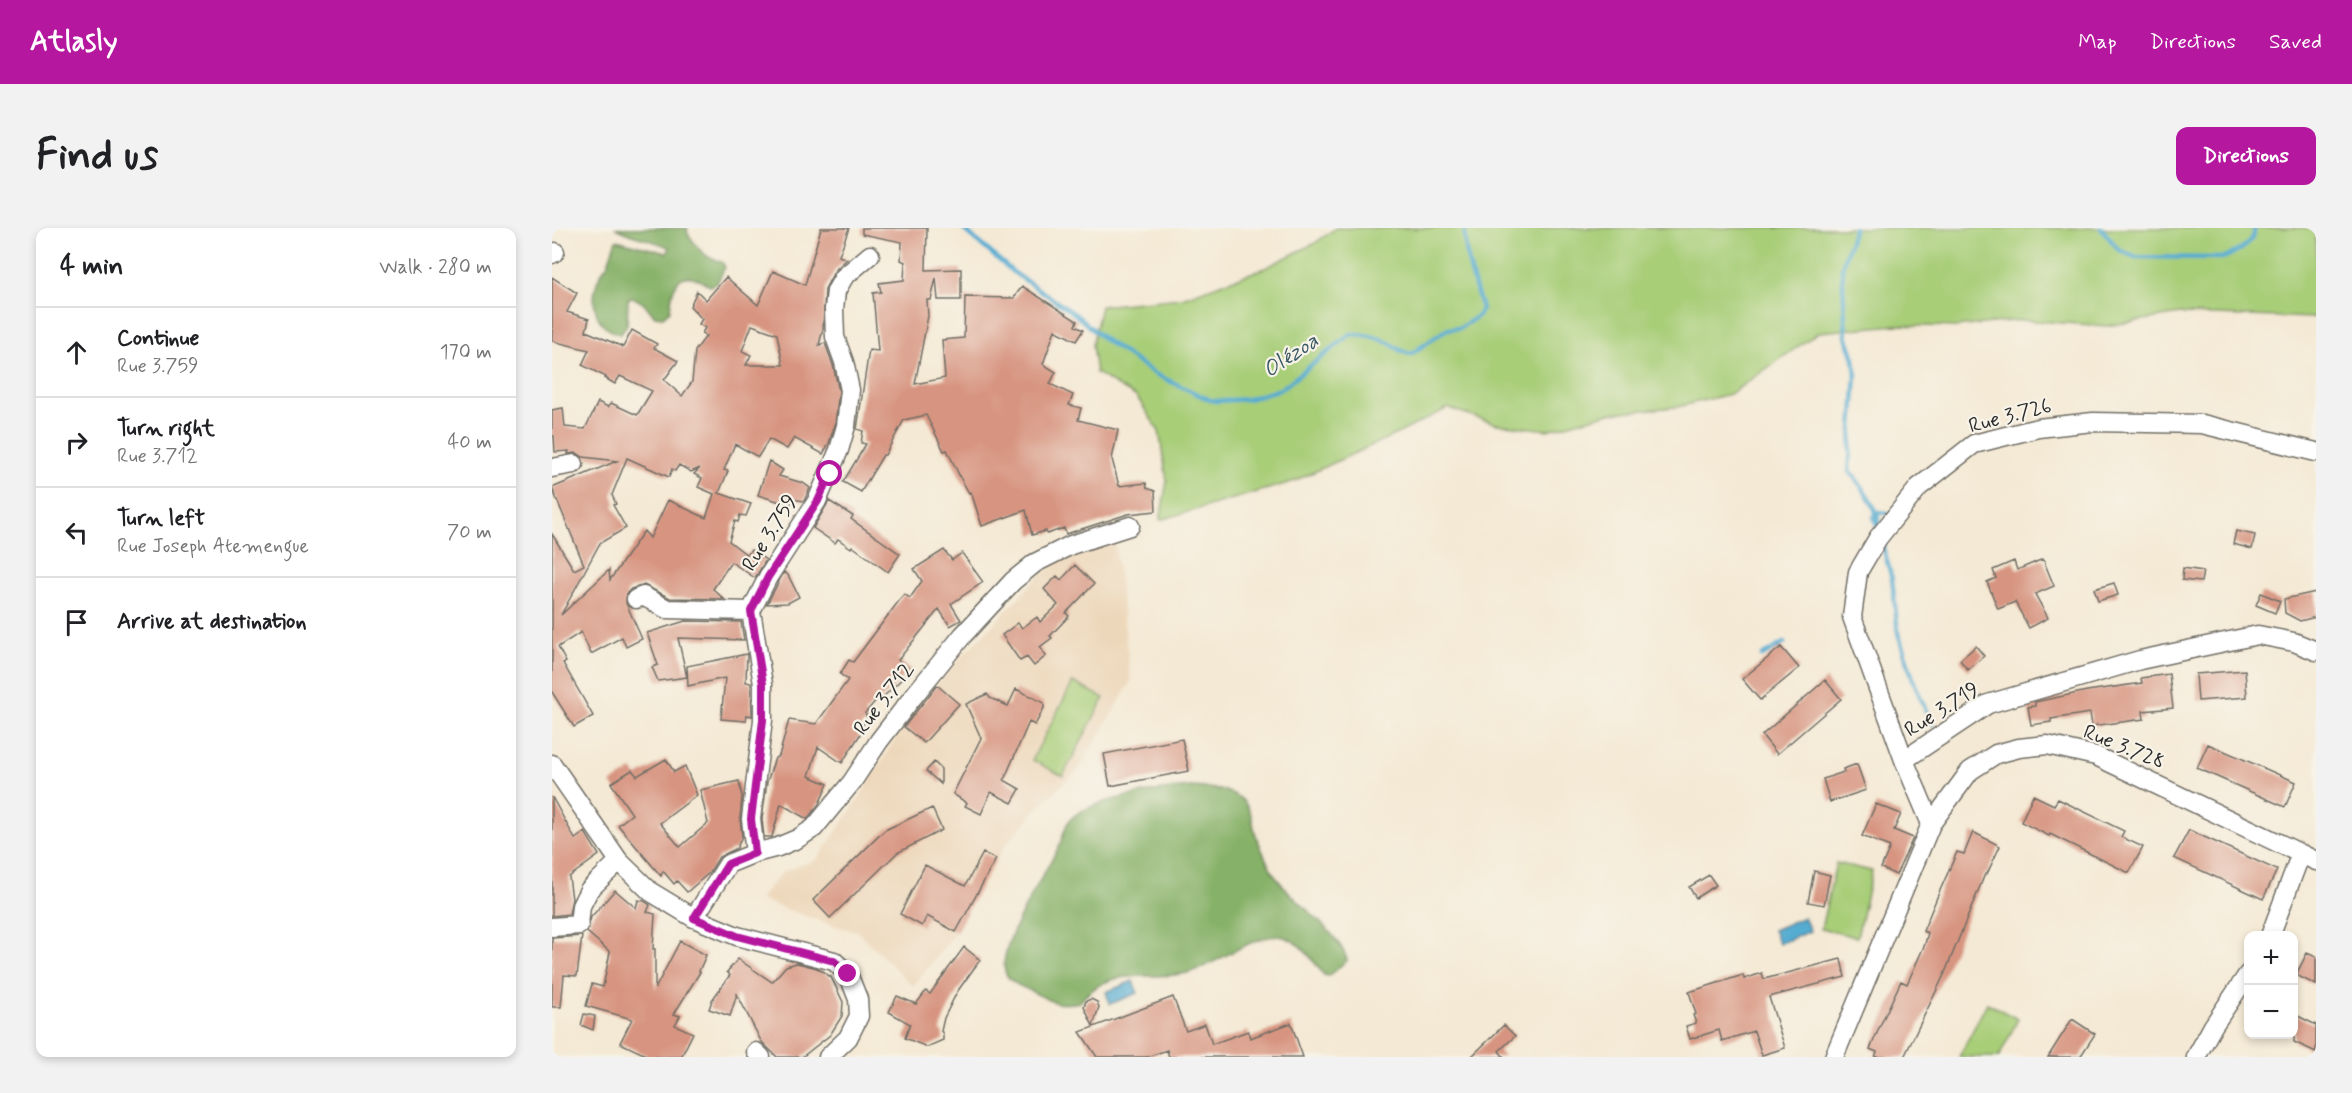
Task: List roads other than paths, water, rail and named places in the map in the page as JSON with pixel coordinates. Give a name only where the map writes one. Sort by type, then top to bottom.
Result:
[{"type":"street","name":"Rue 3.759","points":[[751,611],[768,577],[818,501],[839,450],[846,426],[850,390],[844,362],[835,337],[836,291],[844,277],[870,255]]},
{"type":"street","name":"Rue 3.726","points":[[1904,760],[1852,617],[1858,572],[1878,538],[1919,487],[1974,444],[2038,428],[2093,422],[2202,424],[2316,452]]},
{"type":"street","points":[[552,468],[574,464]]},
{"type":"street","name":"Rue 3.712","points":[[694,918],[728,864],[788,843],[814,828],[830,811],[912,698],[963,635],[1013,581],[1035,563],[1071,545],[1130,526]]},
{"type":"street","points":[[636,599],[643,596],[667,609],[751,611],[763,684],[762,727],[751,819],[755,853]]},
{"type":"street","name":"Rue 3.719","points":[[1931,824],[1904,760],[1988,704],[2140,660],[2258,635],[2294,642],[2316,651]]},
{"type":"street","name":"Rue 3.728","points":[[1931,824],[1970,771],[1996,754],[2019,748],[2048,745],[2096,756],[2310,858]]},
{"type":"street","points":[[552,764],[619,861],[651,892],[694,918],[737,936],[834,961],[848,974],[858,999],[860,1016],[848,1038],[828,1057]]},
{"type":"street","points":[[1834,1057],[1931,824]]},
{"type":"street","points":[[2272,931],[2297,864],[2310,858]]},
{"type":"street","points":[[552,927],[579,925],[581,906],[589,891],[619,861]]},
{"type":"street","points":[[2196,1057],[2212,1026],[2244,981]]},
{"type":"water","points":[[1804,917],[1810,931],[1779,944],[1773,930]]},
{"type":"water","points":[[1133,981],[1138,993],[1110,1004],[1106,992]]},
{"type":"waterway","name":"Olézoa","points":[[962,228],[1013,272],[1075,314],[1105,340],[1155,374],[1210,400],[1217,401],[1248,399],[1281,389],[1351,334],[1380,339],[1411,354],[1447,329],[1460,328],[1478,316],[1482,309],[1468,258],[1465,228]]},
{"type":"waterway","points":[[1854,228],[1842,268],[1846,336],[1854,358],[1856,375],[1849,470],[1872,503],[1880,526]]},
{"type":"waterway","name":"Olézoa","points":[[2101,228],[2119,250],[2135,257],[2222,258],[2243,248],[2251,239],[2255,228]]},
{"type":"waterway","points":[[1877,526],[1874,518],[1876,512],[1887,513]]},
{"type":"waterway","points":[[1882,543],[1892,579],[1898,633],[1914,682],[1932,725]]},
{"type":"waterway","points":[[1762,656],[1784,643]]}]
